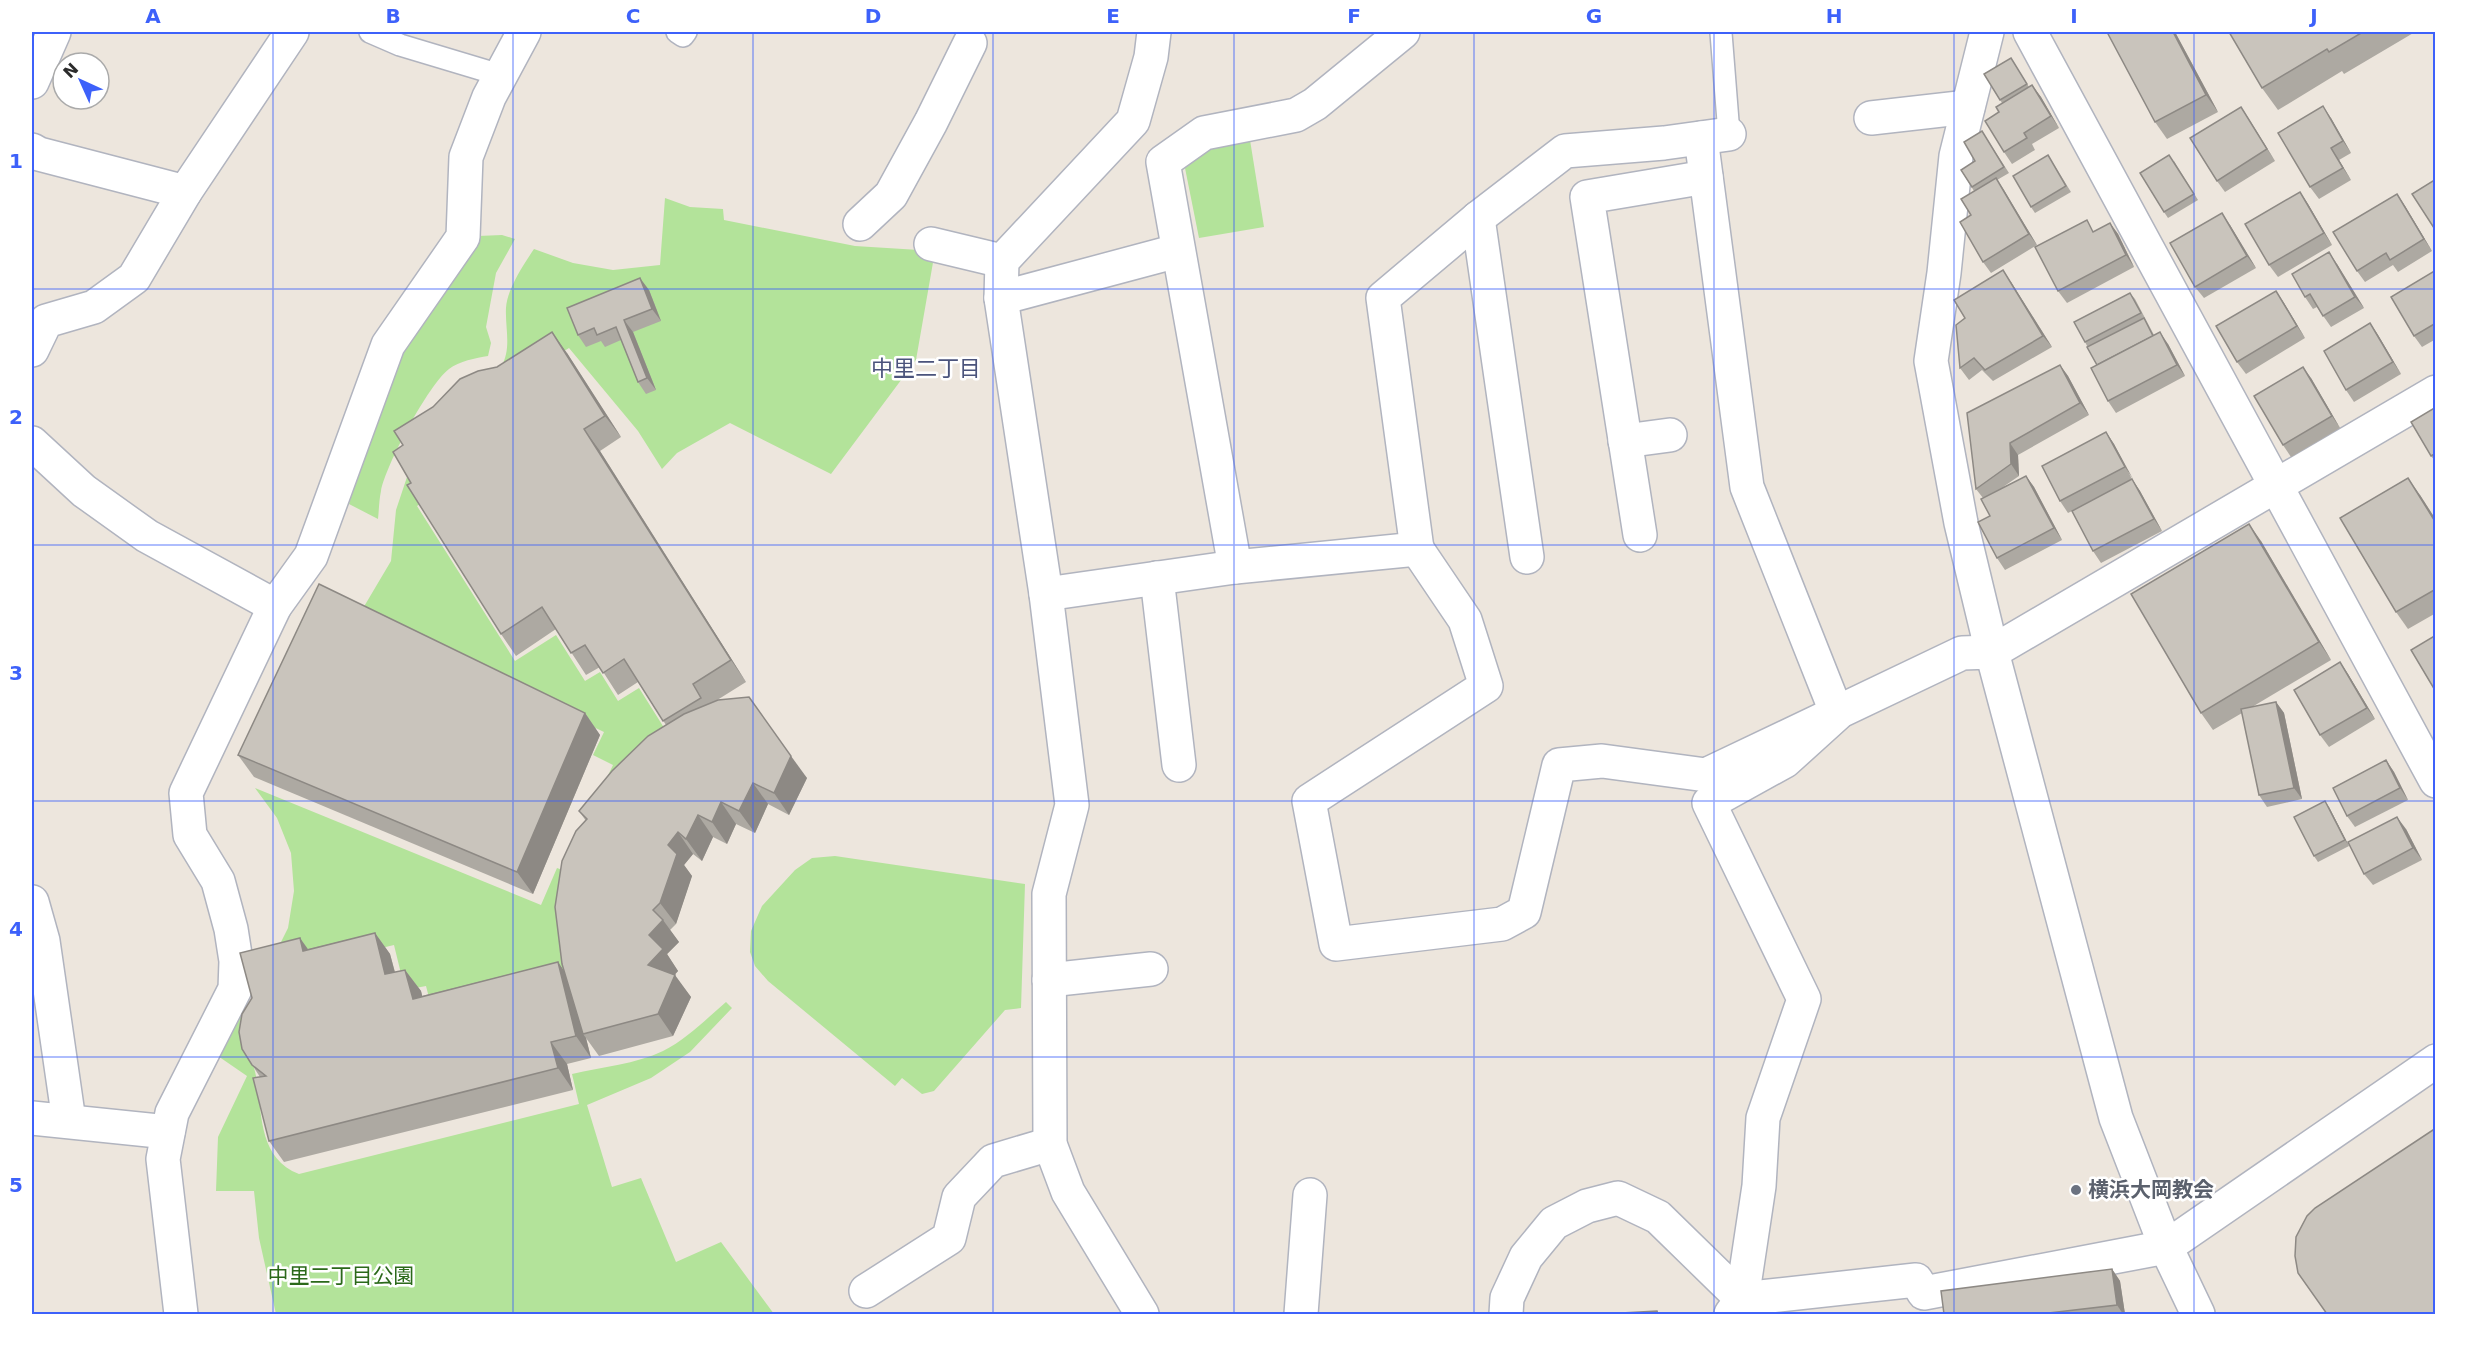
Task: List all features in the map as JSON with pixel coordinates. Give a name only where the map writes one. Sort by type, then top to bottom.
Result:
[{"type":"street","points":[[32,82],[54,32]]},
{"type":"street","points":[[32,350],[46,321],[94,307],[134,278],[185,192],[291,32]]},
{"type":"street","points":[[181,1314],[163,1159],[172,1113],[235,989],[236,961],[218,881],[190,835],[186,793],[275,606],[311,556],[388,345],[463,237],[466,157],[489,97],[524,32]]},
{"type":"street","points":[[1142,1314],[1068,1192],[1050,1144],[1049,894],[1072,806],[1046,594],[1001,298],[1002,261],[1133,121],[1151,57],[1154,32]]},
{"type":"street","points":[[1235,567],[1163,162],[1204,134],[1296,115],[1315,104],[1403,32]]},
{"type":"street","points":[[1987,32],[1956,156],[1932,361],[1960,522],[2116,1118],[2166,1247],[2198,1314]]},
{"type":"street","points":[[2030,32],[2436,782]]},
{"type":"street","points":[[860,224],[891,195],[931,122],[970,43]]},
{"type":"street","points":[[1871,118],[1968,106]]},
{"type":"street","points":[[1837,714],[1725,429],[1706,177],[1715,136],[1565,152],[1478,218],[1383,298],[1417,549],[1465,620],[1486,686],[1309,801],[1336,944],[1502,924],[1524,912],[1558,765],[1602,761],[1706,775],[1837,714],[1962,653],[1992,651],[2436,392]]},
{"type":"street","points":[[32,150],[39,154],[185,192]]},
{"type":"street","points":[[1640,535],[1587,197],[1706,177]]},
{"type":"street","points":[[1478,218],[1527,557]]},
{"type":"street","points":[[931,244],[1002,261]]},
{"type":"street","points":[[1001,298],[1177,251]]},
{"type":"street","points":[[1625,441],[1670,435]]},
{"type":"street","points":[[32,442],[84,491],[147,536],[275,606]]},
{"type":"street","points":[[1046,594],[1235,567],[1417,549]]},
{"type":"street","points":[[1157,578],[1179,765]]},
{"type":"street","points":[[1736,1307],[1759,1186],[1764,1118],[1804,999],[1709,803],[1785,761],[1837,714]]},
{"type":"street","points":[[32,902],[43,941],[69,1121]]},
{"type":"street","points":[[1049,980],[1151,969]]},
{"type":"street","points":[[1736,1307],[1916,1280],[1925,1304],[2166,1247],[2436,1060]]},
{"type":"street","points":[[32,1118],[168,1132]]},
{"type":"street","points":[[866,1291],[949,1238],[959,1197],[993,1161],[1050,1144]]},
{"type":"street","points":[[1301,1314],[1310,1195]]},
{"type":"street","points":[[1506,1314],[1507,1298],[1526,1257],[1554,1223],[1587,1206],[1618,1198],[1658,1218],[1736,1307]]},
{"type":"lane","points":[[370,32],[400,45],[500,75]]},
{"type":"lane","points":[[677,32],[683,36],[686,32]]},
{"type":"lane","points":[[1715,136],[1721,33]]},
{"type":"green space","points":[[1250,140],[1264,227],[1199,238],[1184,163],[1206,149]]},
{"type":"green space","points":[[665,198],[690,207],[723,209],[724,220],[855,246],[935,251],[916,360],[831,474],[730,423],[677,453],[662,469],[638,431],[569,348],[511,384],[501,367],[507,346],[507,301],[517,277],[534,249],[573,263],[613,270],[660,265]]},
{"type":"green space","points":[[502,235],[515,239],[496,273],[486,327],[491,343],[488,356],[453,366],[430,391],[409,426],[384,479],[378,519],[349,504],[377,410],[405,346],[478,236]]},
{"type":"green space","points":[[407,477],[423,502],[417,506],[515,661],[556,635],[585,681],[600,672],[618,701],[639,688],[673,742],[595,803],[613,765],[593,755],[604,732],[359,615],[391,561],[396,510]]},
{"type":"green space","points":[[255,788],[541,905],[557,868],[576,875],[570,978],[433,1013],[426,986],[405,990],[394,945],[323,962],[271,962],[288,928],[294,891],[291,853],[277,818]]},
{"type":"green space","points":[[835,856],[1025,884],[1021,1008],[1005,1010],[934,1091],[922,1094],[902,1078],[895,1086],[768,981],[755,966],[750,952],[751,931],[762,906],[795,870],[812,858]]},
{"type":"green space","name":"中里二丁目公園","points":[[247,985],[244,1023],[256,1075],[265,1136],[277,1158],[286,1167],[299,1174],[579,1104],[572,1074],[630,1062],[663,1051],[688,1035],[726,1002],[732,1008],[690,1052],[651,1078],[587,1105],[612,1187],[641,1178],[676,1262],[721,1242],[774,1314],[276,1314],[259,1238],[254,1191],[216,1191],[218,1137],[247,1076],[215,1054]]},
{"type":"building","points":[[2107,32],[2173,32],[2206,95],[2155,122]]},
{"type":"building","points":[[2229,32],[2363,32],[2329,52],[2327,49],[2262,88]]},
{"type":"building","points":[[2011,58],[2027,84],[2000,100],[1984,74]]},
{"type":"building","points":[[2032,85],[2051,116],[2024,133],[2027,138],[2004,152],[1985,121],[1999,112],[1996,107]]},
{"type":"building","points":[[2323,106],[2343,141],[2331,148],[2343,168],[2310,187],[2278,133]]},
{"type":"building","points":[[2241,107],[2267,149],[2217,181],[2190,138]]},
{"type":"building","points":[[1982,131],[2004,167],[1972,187],[1961,170],[1975,161],[1964,142]]},
{"type":"building","points":[[2048,155],[2066,186],[2031,207],[2013,176]]},
{"type":"building","points":[[2169,155],[2194,194],[2164,212],[2140,173]]},
{"type":"building","points":[[1996,178],[2029,234],[1983,262],[1960,222],[1971,215],[1961,199]]},
{"type":"building","points":[[2436,179],[2436,227],[2434,228],[2412,194]]},
{"type":"building","points":[[2300,192],[2324,233],[2269,265],[2245,224]]},
{"type":"building","points":[[2397,194],[2424,239],[2390,260],[2386,253],[2357,271],[2333,232]]},
{"type":"building","points":[[2222,213],[2247,256],[2195,287],[2170,243]]},
{"type":"building","points":[[2087,220],[2093,232],[2110,223],[2126,255],[2058,291],[2035,247]]},
{"type":"building","points":[[2329,252],[2355,297],[2323,316],[2310,294],[2305,297],[2292,274]]},
{"type":"building","points":[[2003,270],[2043,336],[1985,370],[1974,358],[1960,368],[1956,325],[1965,318],[1954,300]]},
{"type":"building","points":[[2436,270],[2436,323],[2414,336],[2391,297]]},
{"type":"building","points":[[640,278],[652,309],[624,320],[647,378],[638,382],[616,327],[597,335],[594,328],[578,335],[567,308]]},
{"type":"building","points":[[2276,291],[2297,326],[2237,362],[2216,326]]},
{"type":"building","points":[[2130,293],[2141,313],[2085,342],[2074,322]]},
{"type":"building","points":[[2144,318],[2153,336],[2097,365],[2087,347]]},
{"type":"building","points":[[2370,323],[2393,362],[2346,390],[2324,351]]},
{"type":"building","points":[[552,332],[605,416],[584,429],[731,660],[693,684],[701,698],[663,721],[624,659],[603,673],[585,645],[571,653],[542,607],[501,634],[407,485],[411,483],[393,452],[403,445],[394,431],[433,407],[460,379],[478,371],[497,367]]},
{"type":"building","points":[[2160,332],[2177,365],[2108,401],[2091,368]]},
{"type":"building","points":[[2060,365],[2080,403],[2010,443],[2011,464],[1976,489],[1967,413]]},
{"type":"building","points":[[2303,367],[2332,416],[2283,445],[2254,396]]},
{"type":"building","points":[[2436,407],[2436,453],[2431,456],[2411,422]]},
{"type":"building","points":[[2106,432],[2125,467],[2060,501],[2042,466]]},
{"type":"building","points":[[2026,476],[2054,528],[1997,558],[1978,522],[1990,516],[1981,499]]},
{"type":"building","points":[[2408,478],[2436,523],[2436,589],[2396,612],[2340,518]]},
{"type":"building","points":[[2132,479],[2154,519],[2093,551],[2072,511]]},
{"type":"building","points":[[2249,524],[2319,642],[2201,713],[2131,594]]},
{"type":"building","points":[[319,584],[585,713],[517,872],[238,755]]},
{"type":"building","points":[[2436,635],[2436,692],[2411,650]]},
{"type":"building","points":[[2340,662],[2367,708],[2320,735],[2294,690]]},
{"type":"building","points":[[749,697],[791,756],[774,793],[753,783],[739,811],[721,802],[712,822],[698,815],[686,839],[678,832],[668,845],[677,854],[660,903],[653,910],[663,920],[649,935],[663,949],[648,965],[675,975],[658,1014],[583,1034],[562,964],[555,907],[562,861],[576,831],[587,819],[579,811],[612,771],[648,736],[684,714],[718,700]]},
{"type":"building","points":[[2276,702],[2294,788],[2259,795],[2241,709]]},
{"type":"building","points":[[2386,760],[2400,788],[2347,816],[2333,788]]},
{"type":"building","points":[[2325,801],[2345,840],[2314,856],[2294,817]]},
{"type":"building","points":[[2397,817],[2413,848],[2364,874],[2348,842]]},
{"type":"building","points":[[375,933],[385,974],[405,970],[413,999],[558,962],[576,1036],[551,1042],[558,1068],[269,1141],[253,1078],[266,1076],[252,1065],[242,1049],[239,1032],[242,1014],[252,998],[240,953],[300,938],[303,951]]},
{"type":"building","points":[[2436,1128],[2436,1314],[2327,1314],[2298,1273],[2295,1256],[2296,1237],[2307,1216],[2315,1208]]},
{"type":"building","points":[[2112,1269],[2117,1305],[2040,1314],[1944,1314],[1941,1291]]},
{"type":"building","points":[[1657,1311],[1658,1314],[1603,1314]]},
{"type":"place","name":"横浜大岡教会","points":[[2076,1190]]},
{"type":"district","name":"中里二丁目","points":[[926,368]]}]
